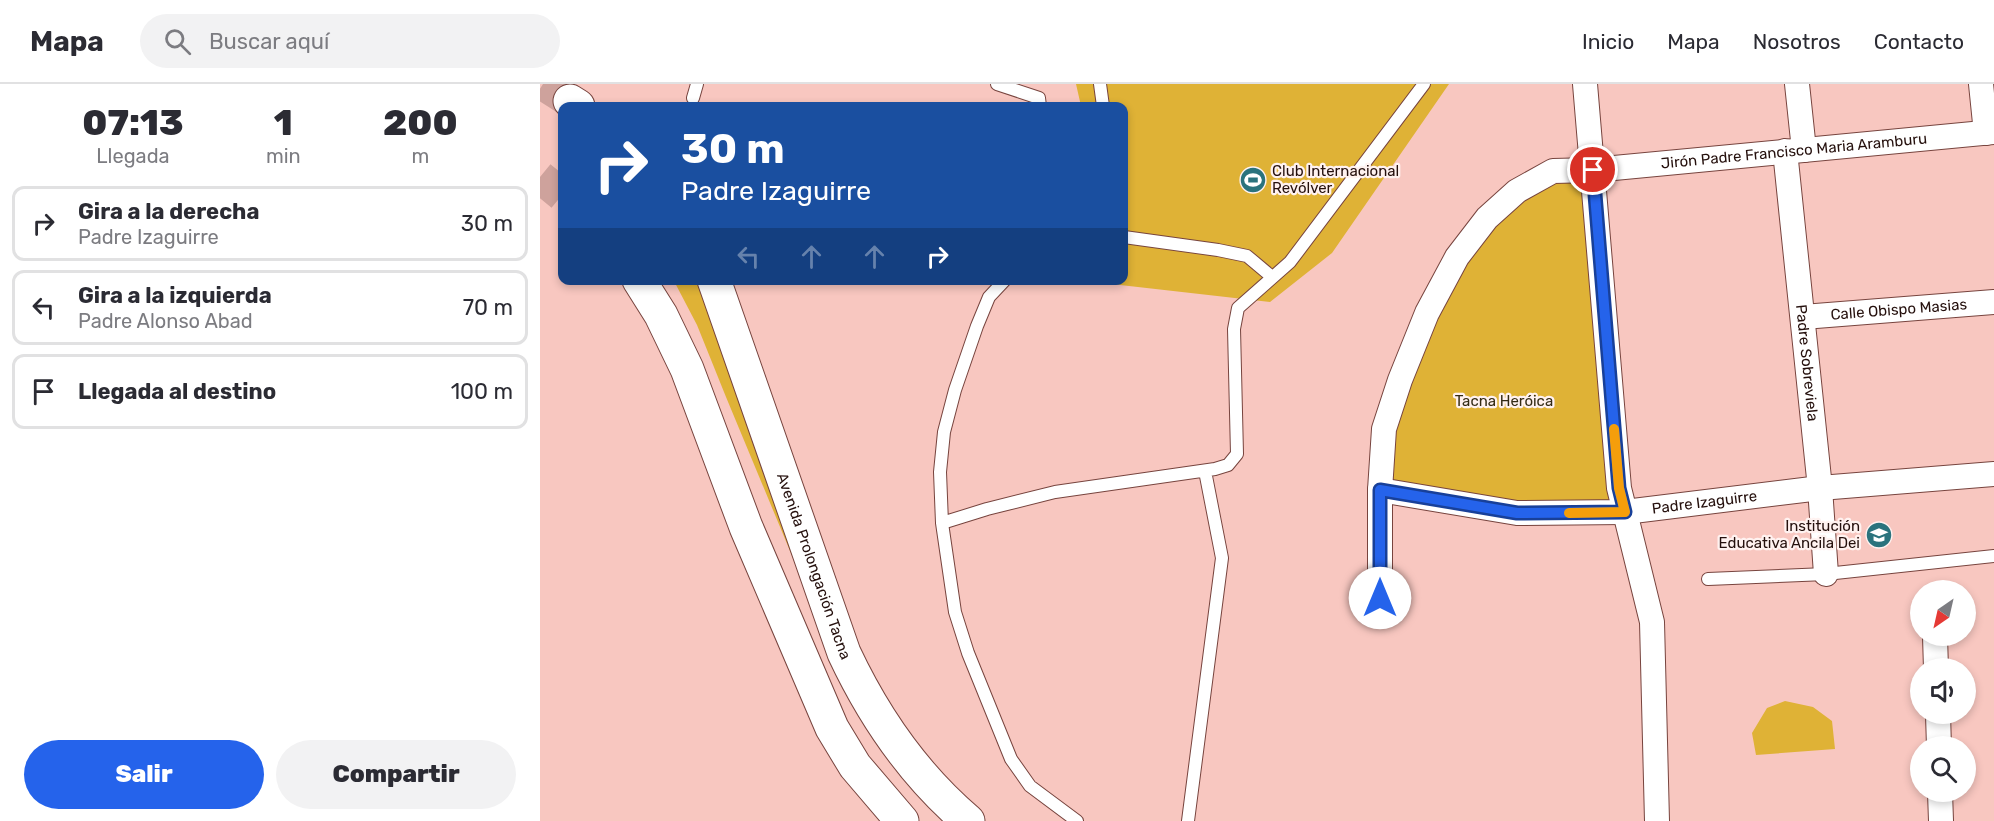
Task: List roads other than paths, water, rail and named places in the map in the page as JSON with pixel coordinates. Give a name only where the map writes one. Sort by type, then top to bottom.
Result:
[{"type":"main road","points":[[642,285],[661,315],[687,369],[746,527],[832,728],[855,766],[902,821]]},
{"type":"main road","name":"Avenida Prolongación Tacna","points":[[716,285],[854,676],[897,747],[926,780],[968,821]]},
{"type":"street","points":[[1585,84],[1619,488],[1652,622],[1657,821]]},
{"type":"street","name":"Padre Sobreviela","points":[[1797,84],[1794,150],[1803,317],[1826,574]]},
{"type":"street","points":[[1982,84],[1990,133]]},
{"type":"street","name":"Jirón Padre Francisco Maria Aramburu","points":[[1380,598],[1380,490],[1384,429],[1400,380],[1427,313],[1457,257],[1487,218],[1517,191],[1552,171],[1593,170],[1990,133]]},
{"type":"street","name":"Calle Obispo Masias","points":[[1803,317],[1994,302]]},
{"type":"street","name":"Padre Izaguirre","points":[[1380,490],[1517,513],[1625,512],[1820,488],[1994,474]]},
{"type":"street","points":[[1940,802],[1941,821]]},
{"type":"lane","points":[[693,98],[697,84]]},
{"type":"lane","points":[[997,84],[1039,98],[1040,102]]},
{"type":"lane","points":[[1100,84],[1102,102]]},
{"type":"lane","points":[[942,523],[1055,492],[1205,471],[1228,465],[1237,454],[1234,329],[1238,308],[1290,262],[1424,84]]},
{"type":"lane","points":[[1128,238],[1247,256],[1272,278]]},
{"type":"lane","points":[[1000,285],[989,297],[977,326],[952,400],[944,432],[940,471],[942,523],[955,612],[968,653],[1011,759],[1030,786],[1077,821]]},
{"type":"lane","points":[[1188,821],[1222,558],[1205,471]]},
{"type":"lane","points":[[1708,579],[1826,574],[1994,556]]},
{"type":"tunnel","points":[[543,84],[570,101]]},
{"type":"tunnel","points":[[540,177],[558,192]]},
{"type":"place","name":"Club Internacional Revólver","points":[[1253,180]]},
{"type":"place","name":"Institución Educativa Ancila Dei","points":[[1879,535]]},
{"type":"park label","name":"Tacna Heróica","points":[[1504,401]]}]
